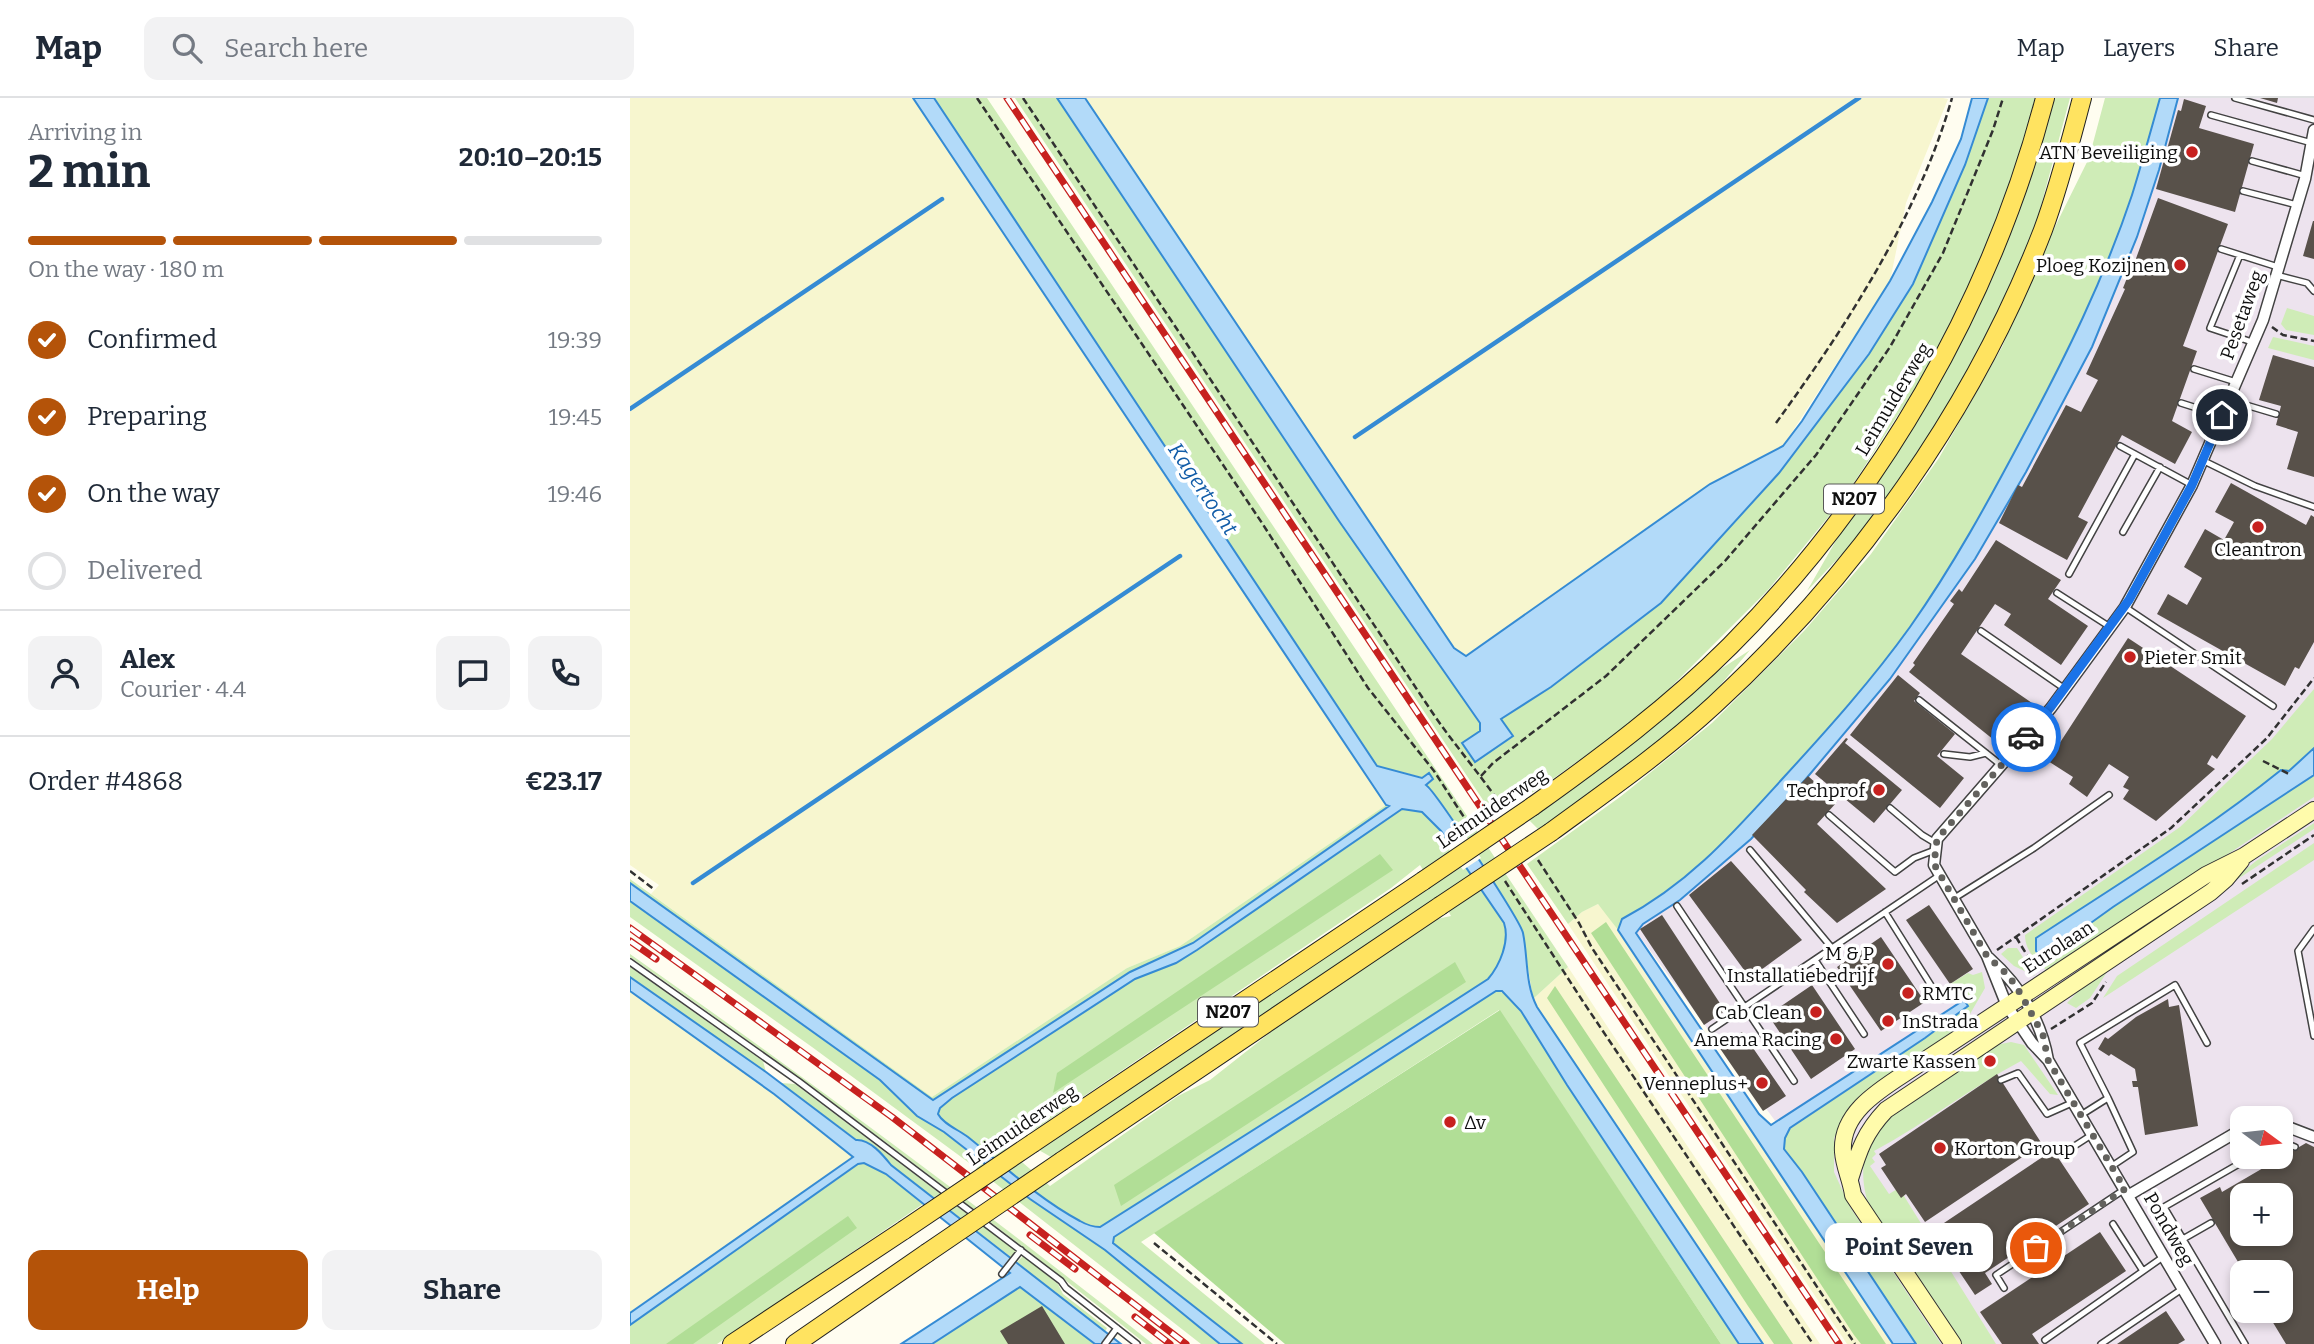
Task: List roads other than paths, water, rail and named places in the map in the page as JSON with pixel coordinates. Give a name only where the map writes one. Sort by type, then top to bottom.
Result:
[{"type":"main road","name":"Leimuiderweg","points":[[732,1344],[1533,806],[1599,759],[1658,711],[1729,647],[1819,546],[1862,489],[1902,430],[1946,354],[2008,219],[2045,98]]},
{"type":"main road","name":"N207","points":[[795,1344],[1551,832],[1656,756],[1715,705],[1801,618],[1863,545],[1904,489],[1951,416],[1990,346],[2028,266],[2062,174],[2082,98]]},
{"type":"main road","name":"Eurolaan","points":[[1953,1344],[1853,1195],[1844,1166],[1843,1147],[1847,1127],[1859,1109],[1872,1096],[2206,875],[2245,856],[2314,810]]},
{"type":"main road","name":"Eurolaan","points":[[1850,1179],[1862,1141],[1886,1111],[2211,892],[2245,856]]},
{"type":"street","name":"Pesetaweg","points":[[1936,847],[1937,839],[2065,689],[2110,627],[2124,607],[2192,485],[2263,320],[2309,170],[2314,130]]},
{"type":"street","points":[[1936,847],[1934,864],[1987,956],[2007,1006],[2024,1017]]},
{"type":"street","points":[[1987,956],[2009,976],[2022,996],[2024,1017]]},
{"type":"street","name":"Pondweg","points":[[2024,1017],[2032,1043],[2048,1060],[2074,1102],[2183,1289],[2210,1342]]},
{"type":"street","name":"Pondweg","points":[[2024,1017],[2043,1035],[2048,1060]]},
{"type":"street","points":[[2293,1129],[2314,1137]]},
{"type":"street","points":[[2127,1192],[2230,1136]]},
{"type":"lane","points":[[2235,98],[2314,120]]},
{"type":"lane","points":[[2211,115],[2312,143]]},
{"type":"lane","points":[[2252,161],[2309,170]]},
{"type":"lane","points":[[2243,191],[2297,205]]},
{"type":"lane","points":[[2221,249],[2307,283],[2314,291]]},
{"type":"lane","points":[[2239,255],[2210,328],[2253,342]]},
{"type":"lane","points":[[2194,369],[2236,382]]},
{"type":"lane","points":[[2228,400],[2276,414]]},
{"type":"lane","points":[[2181,403],[2222,415]]},
{"type":"lane","points":[[2120,446],[2192,485]]},
{"type":"lane","points":[[2068,574],[2135,454]]},
{"type":"lane","points":[[2202,460],[2255,486],[2314,507]]},
{"type":"lane","points":[[2123,532],[2160,467]]},
{"type":"lane","points":[[2057,593],[2110,627]]},
{"type":"lane","points":[[2124,607],[2273,706]]},
{"type":"lane","points":[[1981,631],[2065,689]]},
{"type":"lane","points":[[1919,700],[2001,765]]},
{"type":"lane","points":[[1944,754],[1970,757],[1986,753]]},
{"type":"lane","points":[[1954,899],[2034,848],[2109,795]]},
{"type":"lane","points":[[1829,815],[1895,872],[1936,847],[1890,808]]},
{"type":"lane","points":[[1750,850],[1832,948]]},
{"type":"lane","points":[[1712,1030],[1940,875]]},
{"type":"lane","points":[[1677,906],[1794,1081]]},
{"type":"lane","points":[[1885,912],[1931,987]]},
{"type":"lane","points":[[2314,929],[2298,951],[2314,1036]]},
{"type":"lane","points":[[1815,960],[1864,1034]]},
{"type":"lane","points":[[630,962],[798,1081],[1021,1250],[1137,1344]]},
{"type":"lane","points":[[2112,1166],[2133,1152],[2080,1043],[2175,985],[2207,1043]]},
{"type":"lane","points":[[2001,1080],[2018,1073],[2047,1114],[2074,1102]]},
{"type":"lane","points":[[2081,1115],[2108,1098]]},
{"type":"lane","points":[[2062,1154],[2092,1134]]},
{"type":"lane","points":[[2230,1169],[2164,1207],[2245,1344]]},
{"type":"lane","points":[[2004,1288],[1996,1275],[2127,1192]]},
{"type":"lane","points":[[2183,1239],[2211,1223]]},
{"type":"lane","points":[[2113,1224],[2143,1271]]},
{"type":"lane","points":[[1002,1274],[1021,1250]]},
{"type":"lane","points":[[2045,1340],[2164,1256]]},
{"type":"lane","points":[[2101,1344],[2183,1289]]},
{"type":"lane","points":[[1105,1344],[1117,1328]]},
{"type":"water","points":[[913,98],[934,98],[1377,766],[1422,778],[1429,773],[1433,779],[1426,785],[1477,857],[1523,933],[1529,980],[1537,1007],[1763,1344],[1739,1344],[1521,1011],[1502,991],[1496,991],[1114,1237],[1113,1243],[1242,1344],[1220,1344],[1105,1250],[1030,1199],[944,1132],[917,1116],[880,1080],[630,901],[630,883],[933,1100],[1130,972],[1193,943],[1389,806]],"holes":[[[1402,809],[1422,812],[1441,831],[1504,923],[1506,937],[1503,952],[1488,979],[1307,1096],[1100,1227],[1083,1222],[1050,1203],[940,1118],[940,1108],[952,1098],[1135,979],[1176,963],[1197,950]]]},
{"type":"water","points":[[1057,98],[1085,98],[1454,648],[1466,656],[1710,484],[1783,446],[1802,421],[1890,281],[1932,202],[1961,139],[1972,98],[1988,98],[1965,165],[1913,284],[1869,354],[1779,473],[1661,603],[1551,687],[1501,719],[1513,736],[1475,762],[1462,743],[1480,731],[1480,723],[1339,521]]},
{"type":"water","points":[[2160,98],[2178,98],[2159,170],[2137,237],[2092,347],[2026,472],[1975,559],[1890,679],[1805,780],[1751,839],[1680,900],[1643,924],[1636,933],[1759,1114],[1771,1125],[1964,1000],[1968,1006],[1790,1128],[1785,1138],[1784,1149],[1916,1344],[1893,1344],[1618,930],[1622,919],[1669,890],[1709,856],[1747,818],[1865,685],[1926,604],[1997,485],[2083,318],[2132,195]]},
{"type":"water","points":[[2314,748],[2314,775],[2113,907],[2042,958],[2036,951],[2036,938],[2191,836],[2281,770],[2289,771]]},
{"type":"water","points":[[630,977],[766,1072],[856,1140],[871,1145],[891,1165],[1121,1344],[1095,1344],[1020,1287],[932,1344],[901,1344],[1010,1273],[886,1174],[864,1163],[858,1164],[630,1325],[630,1313],[853,1157],[774,1094],[630,991]]},
{"type":"waterway","points":[[1355,437],[1859,98]]},
{"type":"waterway","points":[[630,409],[942,199]]},
{"type":"waterway","points":[[693,883],[1180,556]]},
{"type":"railway","points":[[1007,98],[1839,1344]]},
{"type":"railway","points":[[630,928],[892,1117],[1186,1344]]},
{"type":"railway","points":[[630,941],[656,959]]},
{"type":"railway","points":[[1030,1235],[1075,1269]]},
{"type":"railway","points":[[1135,1317],[1170,1344]]},
{"type":"place","name":"ATN Beveiliging","points":[[2192,152]]},
{"type":"place","name":"Ploeg Kozijnen","points":[[2180,265]]},
{"type":"place","name":"Cleantron","points":[[2258,527]]},
{"type":"place","name":"Pieter Smit","points":[[2130,657]]},
{"type":"place","name":"Techprof","points":[[1879,790]]},
{"type":"place","name":"M & P Installatiebedrijf","points":[[1888,964]]},
{"type":"place","name":"RMTC","points":[[1908,993]]},
{"type":"place","name":"Cab Clean","points":[[1816,1012]]},
{"type":"place","name":"InStrada","points":[[1888,1021]]},
{"type":"place","name":"Anema Racing","points":[[1836,1039]]},
{"type":"place","name":"Zwarte Kassen","points":[[1990,1061]]},
{"type":"place","name":"Venneplus+","points":[[1762,1083]]},
{"type":"place","name":"∆v","points":[[1450,1122]]},
{"type":"place","name":"Korton Group","points":[[1940,1148]]},
{"type":"place","name":"Point Seven","points":[[2036,1248]]},
{"type":"water label","name":"Kagertocht","points":[[1203,489]]}]
